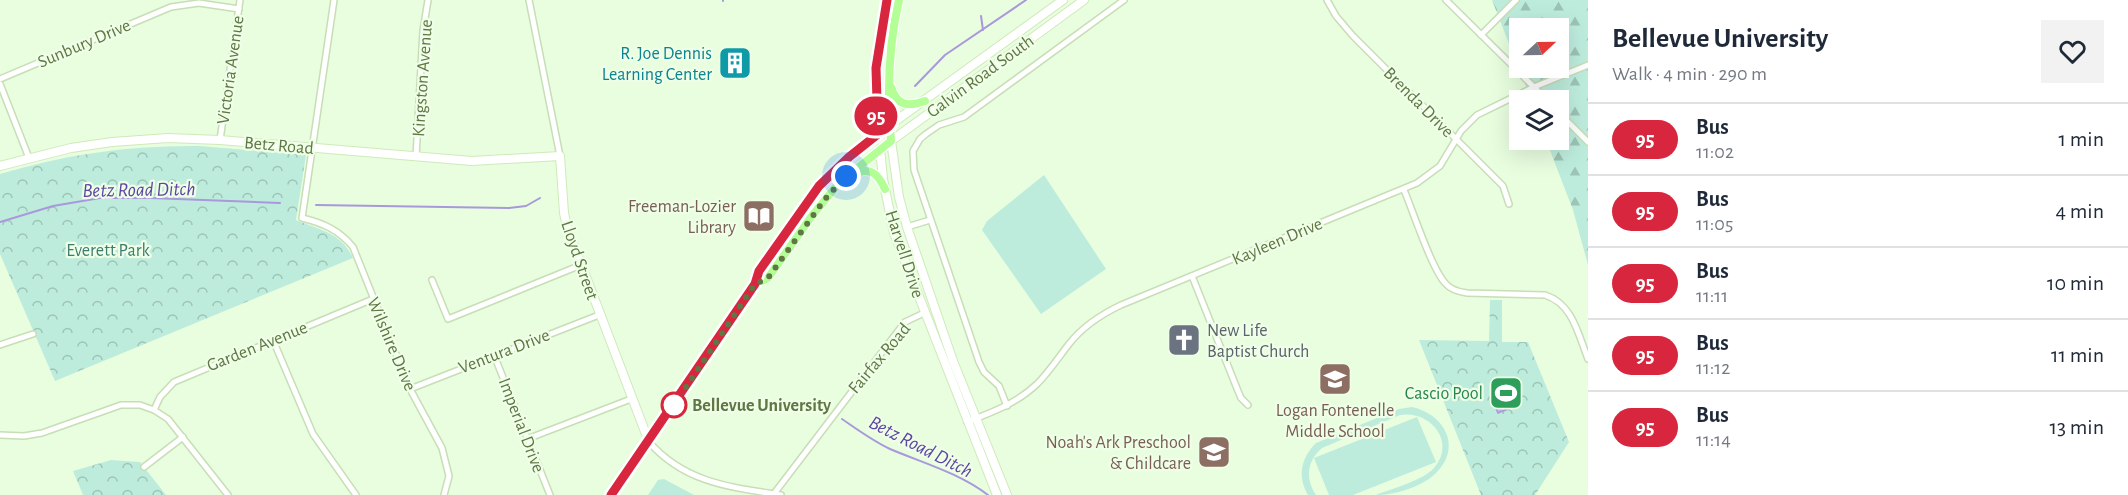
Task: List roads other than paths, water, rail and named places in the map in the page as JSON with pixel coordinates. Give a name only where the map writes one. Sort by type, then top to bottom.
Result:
[{"type":"main road","name":"Harvell Drive","points":[[887,0],[876,68],[878,134],[885,189],[894,233],[924,313],[1006,495]]},
{"type":"main road","name":"Harvell Drive","points":[[899,0],[892,34],[888,80],[891,141],[898,189],[907,227],[997,495]]},
{"type":"main road","name":"Galvin Road South","points":[[611,495],[755,284],[759,271],[814,191],[849,157],[878,134],[1063,0]]},
{"type":"main road","name":"Galvin Road South","points":[[755,284],[768,278],[825,199],[846,176],[1084,0]]},
{"type":"main road","points":[[888,80],[893,94],[900,103],[908,106],[925,101]]},
{"type":"main road","name":"Betz Road","points":[[0,166],[71,148],[129,140],[168,138],[220,140],[472,161],[560,156]]},
{"type":"main road","name":"Lloyd Street","points":[[560,156],[564,213],[580,265],[649,441]]},
{"type":"main road","points":[[846,176],[869,170],[878,175],[885,189]]},
{"type":"street","name":"Victoria Avenue","points":[[220,140],[240,0]]},
{"type":"street","points":[[312,148],[334,0]]},
{"type":"street","name":"Kingston Avenue","points":[[416,157],[423,31],[428,0]]},
{"type":"street","name":"Lloyd Street","points":[[529,0],[560,156]]},
{"type":"street","points":[[1007,406],[999,386],[984,372],[979,362],[930,220],[912,162],[913,151],[920,139],[939,125],[964,117],[1124,0]]},
{"type":"street","name":"Brenda Drive","points":[[1328,0],[1336,16],[1353,36],[1503,186],[1509,204]]},
{"type":"street","points":[[1446,0],[1536,90]]},
{"type":"street","points":[[1481,35],[1516,0]]},
{"type":"street","name":"Sunbury Drive","points":[[0,81],[171,7],[199,3],[239,9]]},
{"type":"street","name":"Kayleen Drive","points":[[971,420],[1007,406],[1039,382],[1070,343],[1094,320],[1120,305],[1404,190],[1433,172],[1444,160],[1465,126],[1477,115],[1533,87],[1588,65]]},
{"type":"street","points":[[0,81],[29,158]]},
{"type":"street","points":[[1569,123],[1588,142]]},
{"type":"street","name":"Wilshire Drive","points":[[312,148],[302,218],[329,227],[345,237],[353,247],[410,389],[445,454],[448,476],[444,495]]},
{"type":"street","points":[[1404,190],[1437,271],[1446,285],[1467,293],[1545,295],[1555,299],[1565,306],[1572,318],[1588,359]]},
{"type":"street","points":[[907,227],[930,220]]},
{"type":"street","points":[[432,280],[448,319],[580,265]]},
{"type":"street","points":[[1192,276],[1240,398],[1248,405]]},
{"type":"street","name":"Garden Avenue","points":[[154,410],[160,397],[174,382],[373,299]]},
{"type":"street","name":"Fairfax Road","points":[[773,494],[905,322],[924,313]]},
{"type":"street","name":"Ventura Drive","points":[[410,389],[599,315]]},
{"type":"street","points":[[0,345],[33,334]]},
{"type":"street","points":[[273,340],[313,434],[356,495]]},
{"type":"street","name":"Imperial Drive","points":[[494,355],[549,495]]},
{"type":"street","points":[[527,440],[631,399]]},
{"type":"street","points":[[0,435],[24,436],[42,433],[121,405],[132,404],[154,410],[168,419],[228,495]]},
{"type":"street","points":[[144,467],[183,437]]},
{"type":"street","points":[[649,441],[667,459],[704,480],[781,495]]},
{"type":"waterway","points":[[915,86],[945,55],[1026,0]]},
{"type":"waterway","points":[[981,16],[983,30]]},
{"type":"waterway","name":"Betz Road Ditch","points":[[0,222],[53,206],[100,198],[280,203]]},
{"type":"waterway","name":"Betz Road Ditch","points":[[316,205],[509,208],[526,206],[540,198]]},
{"type":"waterway","name":"Betz Road Ditch","points":[[842,419],[884,446],[953,474],[988,495]]},
{"type":"place","name":"R. Joe Dennis Learning Center","points":[[735,63]]},
{"type":"place","name":"Freeman-Lozier Library","points":[[759,216]]},
{"type":"place","name":"New Life Baptist Church","points":[[1184,340]]},
{"type":"place","name":"Logan Fontenelle Middle School","points":[[1335,379]]},
{"type":"place","name":"Cascio Pool","points":[[1506,393]]},
{"type":"place","name":"Bellevue University","points":[[674,405]]},
{"type":"place","name":"Noah's Ark Preschool & Childcare","points":[[1214,452]]},
{"type":"park label","name":"Everett Park","points":[[108,250]]}]
